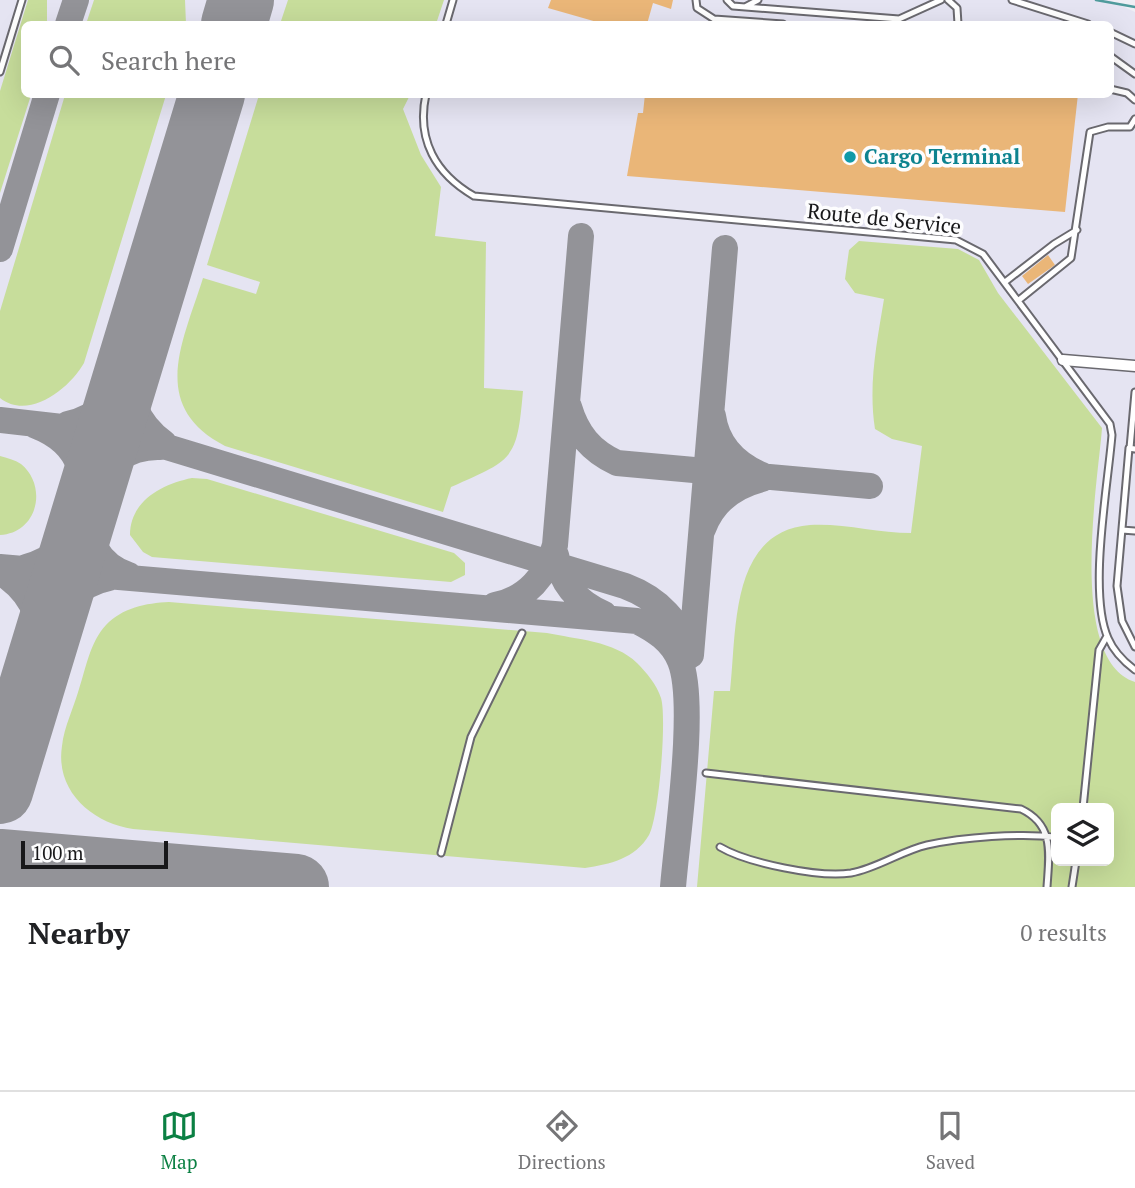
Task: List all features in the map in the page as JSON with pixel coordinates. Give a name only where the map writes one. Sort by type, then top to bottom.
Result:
[{"type":"street","points":[[1063,360],[1135,366]]},
{"type":"lane","points":[[0,72],[22,0]]},
{"type":"lane","points":[[447,21],[453,0]]},
{"type":"lane","points":[[696,0],[697,8],[714,19],[742,21]]},
{"type":"lane","points":[[726,0],[733,6],[900,19],[941,0]]},
{"type":"lane","points":[[745,6],[758,0]]},
{"type":"lane","points":[[948,0],[957,8],[958,21]]},
{"type":"lane","points":[[1012,0],[1078,21]]},
{"type":"lane","points":[[1114,34],[1135,44]]},
{"type":"lane","points":[[1114,58],[1135,74]]},
{"type":"lane","points":[[1114,90],[1127,93],[1135,100]]},
{"type":"lane","name":"Route de Service","points":[[426,98],[422,128],[432,157],[455,185],[474,196],[956,240],[975,247],[1019,300],[1105,415],[1112,435],[1100,585],[1107,636],[1120,659],[1135,670]]},
{"type":"lane","points":[[1019,300],[1071,258],[1090,132],[1108,127],[1130,127],[1135,119]]},
{"type":"lane","points":[[1005,282],[1054,244],[1077,230]]},
{"type":"lane","points":[[1135,392],[1133,449],[1117,586],[1122,621],[1135,647]]},
{"type":"lane","points":[[1122,530],[1135,531]]},
{"type":"lane","points":[[441,853],[471,737],[522,633]]},
{"type":"lane","points":[[1084,803],[1099,650],[1107,636]]},
{"type":"lane","points":[[706,773],[1011,806],[1037,818],[1048,836],[1047,887]]},
{"type":"lane","points":[[720,847],[747,860],[841,873],[867,868],[931,844],[1051,836]]},
{"type":"lane","points":[[1072,887],[1075,866]]},
{"type":"shaded area","points":[[0,0],[1109,0],[1135,12],[1135,887],[0,887]]},
{"type":"green space","points":[[28,0],[47,0],[47,21],[22,21]]},
{"type":"green space","points":[[94,0],[185,0],[186,21],[87,21]]},
{"type":"green space","points":[[288,0],[444,0],[437,21],[281,21]]},
{"type":"green space","points":[[21,23],[21,98],[30,98],[0,193],[0,91]]},
{"type":"green space","points":[[64,98],[165,98],[84,363],[78,373],[59,391],[36,404],[11,404],[0,398],[0,311]]},
{"type":"green space","points":[[258,98],[408,98],[403,109],[421,155],[441,187],[435,236],[486,242],[484,388],[523,391],[518,431],[508,454],[488,470],[451,487],[443,512],[225,446],[201,430],[186,412],[179,392],[181,349],[203,278],[256,294],[260,282],[207,265]]},
{"type":"green space","points":[[859,241],[958,249],[979,260],[998,293],[1102,428],[1093,526],[1094,606],[1101,641],[1114,667],[1135,682],[1135,887],[697,887],[714,691],[730,691],[737,614],[742,588],[751,565],[764,545],[784,531],[810,525],[911,533],[922,446],[892,439],[875,429],[873,413],[876,347],[884,299],[855,293],[845,279],[849,250]]},
{"type":"green space","points":[[0,456],[21,464],[29,473],[36,496],[35,507],[23,526],[0,535]]},
{"type":"green space","points":[[192,478],[207,479],[454,553],[465,563],[465,575],[451,582],[152,557],[143,552],[130,535],[135,513],[159,490]]},
{"type":"green space","points":[[169,602],[547,633],[594,642],[618,650],[644,670],[661,698],[663,709],[661,767],[656,809],[649,835],[637,850],[629,855],[613,862],[585,868],[133,829],[104,820],[80,802],[64,777],[61,762],[67,724],[92,647],[106,625],[119,614],[135,608]]},
{"type":"building","points":[[551,0],[673,0],[671,9],[653,3],[648,21],[594,21],[548,8]]},
{"type":"building","name":"Cargo Terminal","points":[[645,98],[1078,98],[1065,212],[627,176],[638,113],[643,113]]},
{"type":"building","points":[[1048,255],[1055,265],[1028,284],[1022,276]]},
{"type":"waterway","points":[[1096,0],[1135,7]]},
{"type":"taxiway","points":[[69,21],[76,0]]},
{"type":"taxiway","points":[[238,0],[238,11]]},
{"type":"taxiway","points":[[0,249],[46,98]]},
{"type":"taxiway","points":[[495,605],[517,597],[534,584],[547,566],[555,545],[581,236]]},
{"type":"taxiway","points":[[691,655],[725,248]]},
{"type":"taxiway","points":[[131,360],[130,385],[135,407],[146,426],[164,443]]},
{"type":"taxiway","points":[[68,424],[89,416],[105,404],[129,368]]},
{"type":"taxiway","points":[[569,407],[586,441],[617,463],[870,486]]},
{"type":"taxiway","points":[[713,416],[723,445],[736,459],[762,475]]},
{"type":"taxiway","points":[[0,420],[124,434],[625,586],[648,597],[667,613],[681,633],[688,657]]},
{"type":"taxiway","points":[[36,426],[65,443],[74,454],[83,481],[80,528]]},
{"type":"taxiway","points":[[90,495],[102,475],[118,459],[137,450],[160,447]]},
{"type":"taxiway","points":[[703,529],[713,510],[726,496],[742,486],[762,479]]},
{"type":"taxiway","points":[[88,507],[89,529],[96,548],[109,564],[129,575]]},
{"type":"taxiway","points":[[26,567],[46,559],[62,547],[75,531],[84,512]]},
{"type":"taxiway","points":[[556,555],[562,575],[572,591],[586,604],[604,614]]},
{"type":"taxiway","points":[[0,567],[637,621],[668,642],[680,661],[685,680],[686,737],[673,887]]},
{"type":"taxiway","points":[[0,572],[23,592],[36,615],[40,641],[37,671]]},
{"type":"taxiway","points":[[46,642],[68,601],[96,581],[109,578]]},
{"type":"runway","points":[[235,21],[241,0]]},
{"type":"runway","points":[[0,791],[211,98]]},
{"type":"runway","points":[[0,862],[296,887]]},
{"type":"place","name":"Cargo Terminal","points":[[850,157]]}]
